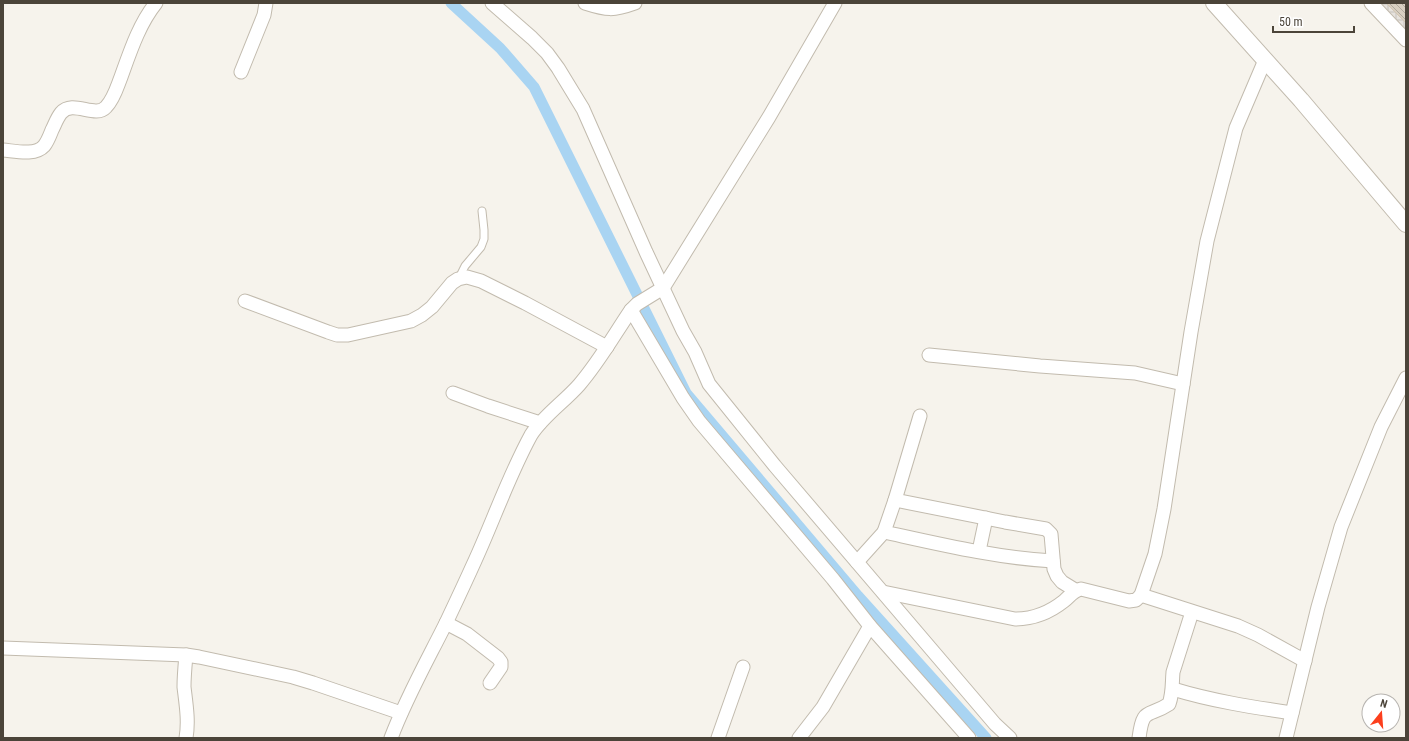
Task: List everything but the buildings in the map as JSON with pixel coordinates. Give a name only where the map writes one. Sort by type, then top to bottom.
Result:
[{"type":"street","points":[[3,150],[33,152],[40,149],[45,144],[60,114],[65,109],[72,107],[98,110],[105,108],[112,98],[138,31],[156,3]]},
{"type":"street","points":[[241,72],[264,15],[266,3]]},
{"type":"street","points":[[492,3],[532,38],[547,54],[558,68],[583,109],[659,291],[695,352],[708,384],[775,466],[882,592],[995,724],[1010,738]]},
{"type":"street","points":[[584,3],[605,9],[615,9],[635,3]]},
{"type":"street","points":[[391,738],[401,713],[446,623],[510,480],[532,435],[540,423],[580,384],[634,307],[659,291],[769,117],[835,3]]},
{"type":"street","points":[[1214,3],[1301,100],[1406,224]]},
{"type":"street","points":[[1371,3],[1406,40]]},
{"type":"street","points":[[882,592],[1015,619],[1029,619],[1040,615],[1058,606],[1075,590],[1081,588],[1129,601],[1136,600],[1141,596],[1156,546],[1164,509],[1207,241],[1236,128],[1265,60]]},
{"type":"street","points":[[245,301],[337,335],[348,335],[410,321],[422,315],[432,307],[458,279],[467,277],[481,281],[607,347]]},
{"type":"street","points":[[634,307],[683,398],[699,421],[833,579],[870,626],[969,738]]},
{"type":"street","points":[[929,355],[1040,366],[1135,373],[1183,384]]},
{"type":"street","points":[[1286,738],[1318,607],[1341,527],[1380,427],[1406,378]]},
{"type":"street","points":[[454,393],[493,408],[540,423]]},
{"type":"street","points":[[857,562],[884,532],[896,500],[920,416]]},
{"type":"street","points":[[896,500],[1046,529],[1051,534],[1054,569],[1057,576],[1062,582],[1075,590]]},
{"type":"street","points":[[979,551],[986,518]]},
{"type":"street","points":[[884,532],[979,551],[1033,560],[1053,561]]},
{"type":"street","points":[[1141,596],[1238,626],[1305,660]]},
{"type":"street","points":[[1139,738],[1144,717],[1151,712],[1170,704],[1173,689],[1173,672],[1192,612]]},
{"type":"street","points":[[446,623],[467,634],[501,662],[501,667],[490,683]]},
{"type":"street","points":[[799,738],[823,707],[870,626]]},
{"type":"street","points":[[3,648],[186,655],[293,677],[401,713]]},
{"type":"street","points":[[186,655],[184,674],[187,716],[186,738]]},
{"type":"street","points":[[718,738],[743,668]]},
{"type":"street","points":[[1173,689],[1230,704],[1292,713]]},
{"type":"lane","points":[[458,279],[465,266],[481,247],[484,239],[482,211]]},
{"type":"shaded area","points":[[1376,3],[1406,3],[1406,34]]},
{"type":"waterway","points":[[451,3],[500,48],[534,87],[686,393],[858,596],[986,738]]}]
